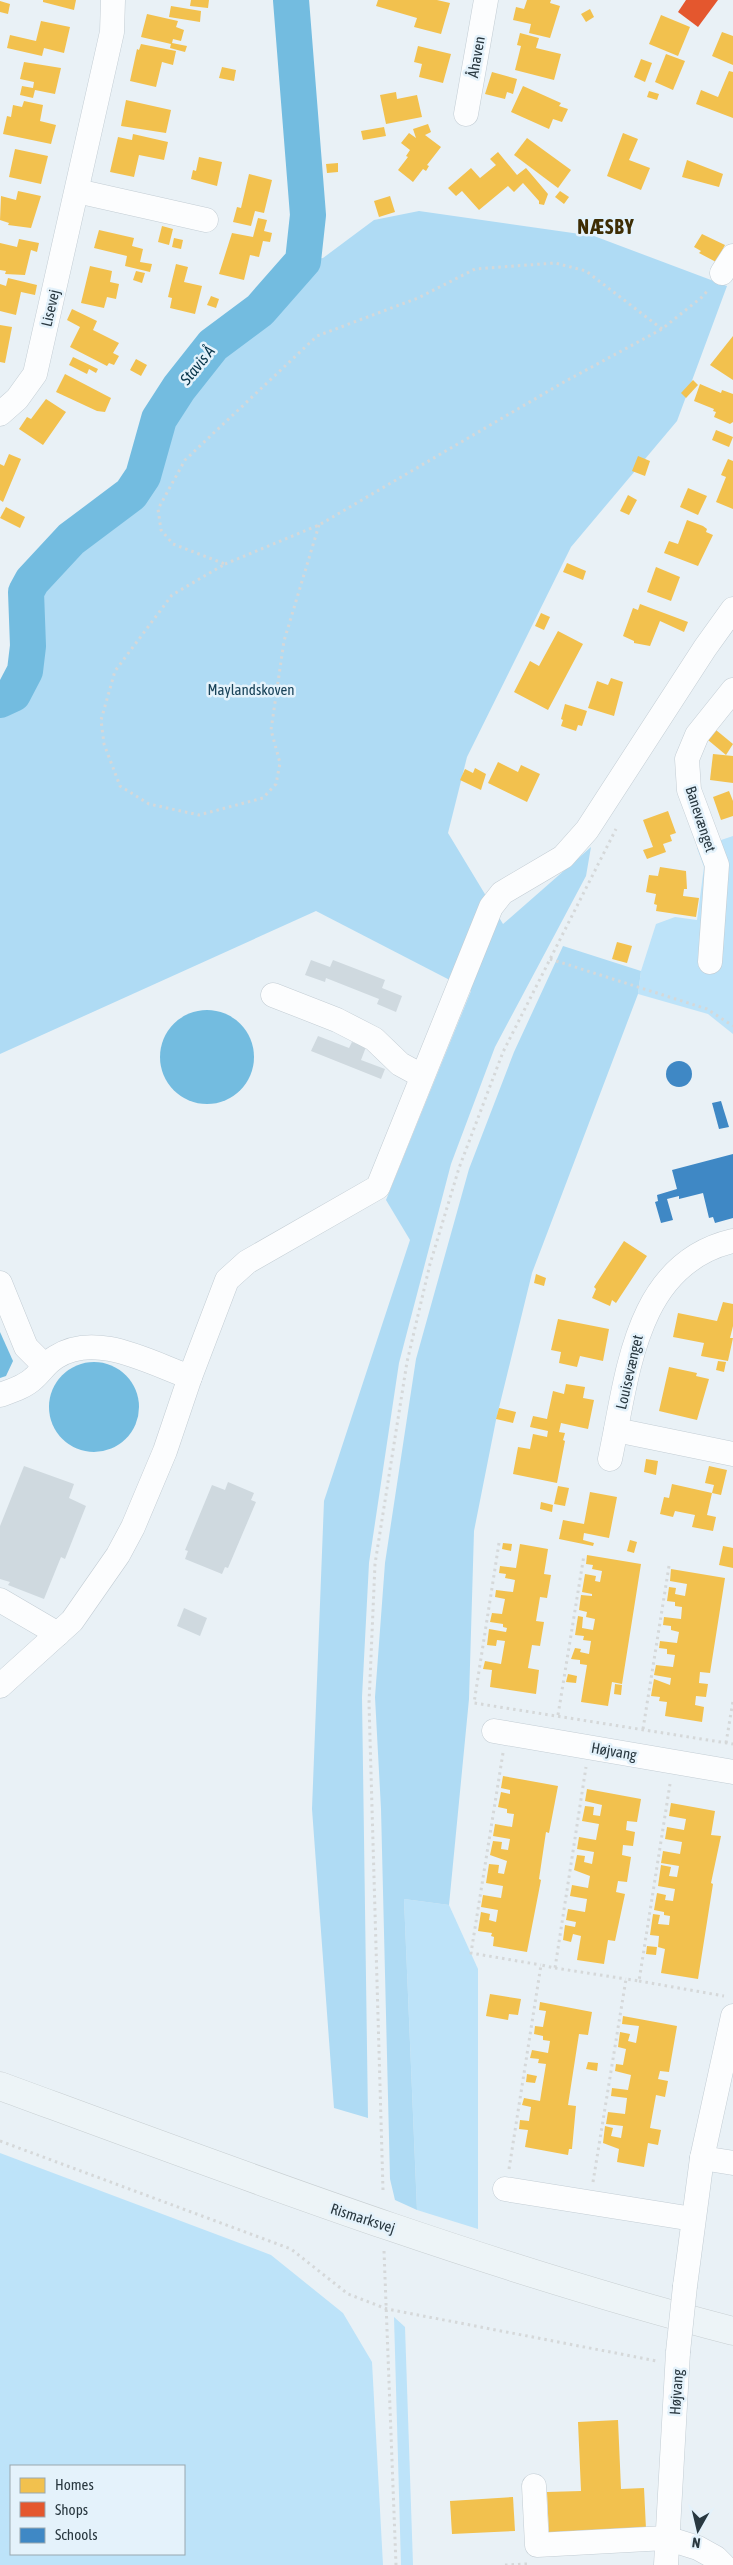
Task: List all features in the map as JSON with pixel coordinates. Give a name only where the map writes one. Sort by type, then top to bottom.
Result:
[{"type":"main road","name":"Rismarksvej","points":[[0,2086],[330,2208],[626,2303],[733,2331]]},
{"type":"street","name":"Lisevej","points":[[0,414],[17,399],[35,374],[112,32],[113,0]]},
{"type":"street","name":"Åhaven","points":[[466,114],[486,0]]},
{"type":"street","points":[[77,190],[206,220]]},
{"type":"street","points":[[0,1686],[72,1622],[101,1582],[129,1534],[165,1452],[190,1377],[227,1280],[248,1262],[378,1187],[496,899],[563,857],[587,830],[705,648],[733,609]]},
{"type":"street","name":"Banevænget","points":[[710,962],[717,865],[689,790],[687,759],[697,735],[733,690]]},
{"type":"street","points":[[273,995],[337,1020],[374,1039],[400,1064],[422,1076]]},
{"type":"street","name":"Louisevænget","points":[[610,1459],[638,1331],[656,1292],[678,1268],[714,1245],[733,1241]]},
{"type":"street","points":[[0,1283],[26,1347],[44,1365]]},
{"type":"street","points":[[0,1395],[34,1379],[44,1365],[71,1350],[100,1346],[190,1377]]},
{"type":"street","name":"Louisevænget","points":[[616,1430],[733,1454]]},
{"type":"street","points":[[0,1600],[58,1634]]},
{"type":"street","name":"Højvang","points":[[500,1732],[733,1772]]},
{"type":"street","name":"Højvang","points":[[666,2565],[666,2538],[678,2359],[693,2220],[702,2158],[733,2016]]},
{"type":"street","points":[[702,2158],[733,2163]]},
{"type":"street","points":[[506,2189],[693,2220]]},
{"type":"street","points":[[534,2486],[537,2545],[666,2538],[698,2548],[723,2565]]},
{"type":"path","points":[[225,564],[173,544],[161,530],[158,509],[185,460],[316,336],[418,298],[475,269],[555,264],[586,271],[662,328]]},
{"type":"path","points":[[319,525],[284,641],[271,730],[280,763],[276,784],[263,798],[200,815],[149,804],[120,786],[104,744],[101,720],[115,671],[172,595],[225,564],[319,525],[564,382],[662,328],[702,297],[728,264]]},
{"type":"path","points":[[382,2190],[368,1703],[375,1564],[407,1362],[430,1264],[459,1168],[503,1052],[618,826]]},
{"type":"path","points":[[550,959],[707,1010],[733,1026]]},
{"type":"path","points":[[499,1544],[474,1702],[733,1744]]},
{"type":"path","points":[[558,1715],[584,1555]]},
{"type":"path","points":[[643,1729],[669,1566]]},
{"type":"path","points":[[726,1743],[733,1701]]},
{"type":"path","points":[[500,1732],[471,1953],[733,1998]]},
{"type":"path","points":[[554,1968],[589,1747]]},
{"type":"path","points":[[639,1981],[674,1762]]},
{"type":"path","points":[[506,2189],[541,1965]]},
{"type":"path","points":[[589,2204],[626,1979]]},
{"type":"path","points":[[0,2141],[291,2249],[348,2294],[387,2308],[678,2359]]},
{"type":"path","points":[[384,2251],[396,2565]]},
{"type":"shaded area","points":[[733,836],[733,1034],[708,1014],[638,994],[641,971],[656,924],[675,917],[697,920],[704,867],[697,848]]},
{"type":"shaded area","points":[[207,1010],[225,1014],[240,1024],[250,1039],[254,1057],[250,1075],[240,1090],[225,1100],[207,1104],[189,1100],[174,1090],[164,1075],[160,1057],[164,1039],[174,1024],[189,1014]]},
{"type":"shaded area","points":[[0,1332],[13,1361],[6,1376],[0,1378]]},
{"type":"shaded area","points":[[85,1362],[103,1362],[119,1369],[132,1382],[139,1398],[139,1416],[132,1432],[119,1445],[103,1452],[85,1452],[69,1445],[56,1432],[49,1416],[49,1398],[56,1382],[69,1369]]},
{"type":"shaded area","points":[[404,1899],[449,1905],[478,1969],[478,2229],[417,2210]]},
{"type":"shaded area","points":[[0,2153],[271,2255],[343,2313],[372,2362],[383,2565],[0,2565]]},
{"type":"shaded area","points":[[394,2317],[405,2327],[413,2565],[401,2565]]},
{"type":"green space","name":"Maylandskoven","points":[[419,211],[594,236],[727,286],[677,421],[571,547],[467,757],[448,833],[503,924],[591,847],[586,876],[495,1047],[451,1164],[399,1363],[369,1563],[362,1697],[368,2118],[334,2108],[312,1809],[324,1501],[410,1240],[386,1200],[471,991],[316,911],[0,1054],[0,700],[13,694],[25,671],[28,646],[26,592],[32,581],[71,539],[131,494],[143,476],[159,419],[179,388],[213,345],[260,310],[303,261],[323,258],[374,220]]},
{"type":"green space","points":[[563,946],[641,971],[638,994],[532,1273],[496,1420],[474,1531],[469,1699],[449,1905],[404,1899],[417,2210],[395,2200],[390,2179],[381,1809],[375,1697],[385,1563],[416,1359],[469,1169],[514,1052]]},
{"type":"building: Homes","points":[[43,0],[76,0],[74,10],[43,2]]},
{"type":"building: Homes","points":[[191,0],[209,0],[208,8],[190,6]]},
{"type":"building: Homes","points":[[378,0],[437,0],[450,3],[441,34],[414,27],[417,18],[376,6]]},
{"type":"building: Homes","points":[[527,0],[551,0],[550,3],[560,6],[550,38],[529,33],[531,24],[513,20],[516,7],[524,9]]},
{"type":"building: Homes","points":[[0,1],[10,4],[8,14],[0,12]]},
{"type":"building: Homes","points":[[171,6],[201,11],[200,22],[169,17]]},
{"type":"building: Homes","points":[[590,9],[594,17],[586,22],[581,14]]},
{"type":"building: Homes","points":[[147,14],[178,21],[176,27],[184,30],[181,41],[173,39],[172,43],[187,46],[185,52],[170,48],[171,44],[141,37]]},
{"type":"building: Homes","points":[[661,15],[690,27],[678,56],[649,44]]},
{"type":"building: Homes","points":[[41,21],[70,27],[64,53],[44,48],[42,56],[7,48],[10,35],[36,41]]},
{"type":"building: Homes","points":[[722,32],[733,36],[733,65],[712,56]]},
{"type":"building: Homes","points":[[520,33],[539,38],[536,48],[561,54],[554,80],[515,70],[521,46],[517,45]]},
{"type":"building: Homes","points":[[141,44],[176,51],[173,65],[162,62],[156,87],[130,81],[137,49],[139,50]]},
{"type":"building: Homes","points":[[418,46],[451,54],[443,83],[419,77],[422,64],[414,62]]},
{"type":"building: Homes","points":[[666,54],[685,61],[673,90],[655,82]]},
{"type":"building: Homes","points":[[641,59],[652,63],[645,82],[634,77]]},
{"type":"building: Homes","points":[[24,62],[61,68],[55,94],[35,90],[33,98],[20,95],[22,86],[33,88],[34,82],[20,79]]},
{"type":"building: Homes","points":[[222,67],[236,70],[234,81],[219,78]]},
{"type":"building: Homes","points":[[729,71],[733,72],[733,118],[696,104],[701,90],[718,97]]},
{"type":"building: Homes","points":[[492,72],[517,79],[513,94],[507,92],[505,99],[485,94]]},
{"type":"building: Homes","points":[[523,86],[561,103],[559,106],[568,109],[562,122],[553,119],[549,129],[511,112]]},
{"type":"building: Homes","points":[[649,91],[659,94],[657,100],[647,97]]},
{"type":"building: Homes","points":[[396,92],[397,99],[417,95],[422,117],[386,124],[380,95]]},
{"type":"building: Homes","points":[[126,100],[171,110],[166,133],[121,126]]},
{"type":"building: Homes","points":[[24,101],[43,105],[40,121],[56,125],[51,144],[3,134],[7,116],[11,117],[13,105],[22,107]]},
{"type":"building: Homes","points":[[428,124],[431,132],[425,135],[441,147],[427,165],[429,166],[426,171],[423,169],[413,182],[398,170],[408,157],[406,156],[410,150],[401,143],[409,133],[416,138],[413,129]]},
{"type":"building: Homes","points":[[384,127],[386,136],[363,140],[361,131]]},
{"type":"building: Homes","points":[[623,133],[638,139],[629,160],[650,168],[641,190],[607,176]]},
{"type":"building: Homes","points":[[133,134],[168,142],[164,160],[139,155],[134,177],[110,172],[118,137],[132,140]]},
{"type":"building: Homes","points":[[527,138],[571,170],[558,188],[514,155]]},
{"type":"building: Homes","points":[[15,149],[48,156],[41,184],[9,177]]},
{"type":"building: Homes","points":[[498,152],[517,175],[526,168],[548,194],[544,205],[539,204],[539,201],[523,183],[514,192],[508,186],[479,210],[462,191],[456,196],[448,188],[471,168],[480,178],[496,165],[490,159]]},
{"type":"building: Homes","points":[[199,157],[222,162],[217,186],[191,179],[193,170],[196,171]]},
{"type":"building: Homes","points":[[687,160],[723,174],[719,187],[682,177]]},
{"type":"building: Homes","points":[[338,163],[338,172],[327,173],[326,164]]},
{"type":"building: Homes","points":[[249,174],[272,180],[264,213],[255,211],[251,226],[233,222],[237,207],[241,208]]},
{"type":"building: Homes","points":[[18,191],[41,196],[31,228],[8,225],[9,223],[0,220],[1,196],[16,200]]},
{"type":"building: Homes","points":[[560,191],[569,197],[564,204],[555,197]]},
{"type":"building: Homes","points":[[390,196],[395,212],[379,217],[374,201]]},
{"type":"building: Homes","points":[[258,218],[267,220],[264,231],[272,233],[270,242],[263,241],[259,257],[250,255],[244,280],[219,274],[232,233],[253,237]]},
{"type":"building: Homes","points":[[162,226],[173,229],[169,245],[158,242]]},
{"type":"building: Homes","points":[[99,230],[134,238],[132,246],[143,249],[140,262],[152,264],[150,272],[125,266],[127,256],[94,248]]},
{"type":"building: Homes","points":[[702,234],[725,245],[716,262],[699,253],[701,251],[694,247]]},
{"type":"building: Homes","points":[[174,238],[183,240],[181,249],[172,247]]},
{"type":"building: Homes","points":[[19,239],[39,243],[37,252],[31,250],[25,275],[5,274],[6,271],[0,270],[0,243],[17,247]]},
{"type":"building: Homes","points":[[176,264],[188,267],[184,282],[202,286],[195,314],[170,308],[172,298],[168,297]]},
{"type":"building: Homes","points":[[90,266],[112,271],[110,282],[119,284],[116,299],[107,297],[104,308],[81,303]]},
{"type":"building: Homes","points":[[136,271],[145,273],[142,283],[133,280]]},
{"type":"building: Homes","points":[[8,278],[37,285],[35,295],[21,292],[16,315],[0,311],[0,284],[6,286]]},
{"type":"building: Homes","points":[[211,296],[219,299],[216,308],[207,305]]},
{"type":"building: Homes","points":[[72,309],[97,321],[93,330],[119,343],[113,353],[119,356],[114,365],[109,363],[107,366],[70,347],[80,327],[67,320]]},
{"type":"building: Homes","points":[[0,325],[12,327],[5,363],[0,362]]},
{"type":"building: Homes","points":[[733,336],[733,380],[710,365]]},
{"type":"building: Homes","points":[[73,357],[98,369],[96,373],[89,369],[87,374],[69,365]]},
{"type":"building: Homes","points":[[136,359],[147,365],[141,376],[130,370]]},
{"type":"building: Homes","points":[[65,374],[111,398],[105,412],[97,411],[56,392]]},
{"type":"building: Homes","points":[[693,380],[698,385],[686,398],[681,393]]},
{"type":"building: Homes","points":[[700,384],[721,393],[722,390],[733,394],[733,422],[730,424],[714,417],[716,412],[713,411],[714,409],[694,401]]},
{"type":"building: Homes","points":[[46,399],[66,412],[43,445],[19,429],[27,417],[31,419]]},
{"type":"building: Homes","points":[[716,430],[733,437],[729,447],[712,440]]},
{"type":"building: Homes","points":[[9,454],[21,459],[3,502],[0,500],[0,464],[4,466]]},
{"type":"building: Homes","points":[[638,456],[650,461],[645,476],[632,471]]},
{"type":"building: Homes","points":[[728,459],[733,461],[733,509],[716,502],[726,477],[721,475]]},
{"type":"building: Homes","points":[[688,488],[707,496],[698,515],[680,507]]},
{"type":"building: Homes","points":[[628,495],[637,500],[629,515],[620,511]]},
{"type":"building: Homes","points":[[6,507],[25,517],[20,528],[0,518]]},
{"type":"building: Homes","points":[[687,520],[703,526],[707,529],[706,532],[713,535],[698,566],[664,553],[669,541],[678,544]]},
{"type":"building: Homes","points":[[567,563],[586,571],[583,580],[563,572]]},
{"type":"building: Homes","points":[[656,567],[680,577],[671,601],[647,592]]},
{"type":"building: Homes","points":[[640,604],[688,622],[684,632],[660,621],[650,646],[634,643],[634,641],[623,636],[633,608],[638,610]]},
{"type":"building: Homes","points":[[541,613],[550,617],[544,630],[535,626]]},
{"type":"building: Homes","points":[[558,631],[583,644],[548,710],[514,692],[530,661],[539,666]]},
{"type":"building: Homes","points":[[611,678],[623,682],[614,716],[588,708],[597,681],[608,685]]},
{"type":"building: Homes","points":[[565,704],[587,711],[582,726],[578,725],[576,731],[561,726]]},
{"type":"building: Homes","points":[[716,730],[733,744],[726,755],[708,740]]},
{"type":"building: Homes","points":[[713,754],[733,756],[733,783],[710,780]]},
{"type":"building: Homes","points":[[498,762],[518,772],[521,765],[540,774],[527,802],[488,783]]},
{"type":"building: Homes","points":[[475,768],[486,774],[481,790],[460,780],[465,769],[473,773]]},
{"type":"building: Homes","points":[[729,791],[733,801],[733,816],[721,820],[713,797]]},
{"type":"building: Homes","points":[[668,811],[676,833],[670,835],[672,841],[663,844],[666,852],[647,859],[643,850],[653,847],[643,820]]},
{"type":"building: Homes","points":[[660,867],[686,871],[687,889],[684,889],[683,896],[699,898],[696,917],[656,911],[657,905],[654,904],[656,894],[646,892],[649,875],[658,876]]},
{"type":"building: Homes","points":[[617,942],[632,946],[627,963],[612,959]]},
{"type":"building: Homes","points":[[624,1241],[647,1256],[616,1303],[612,1300],[610,1306],[592,1298],[596,1289],[594,1287]]},
{"type":"building: Homes","points":[[536,1274],[546,1278],[544,1286],[534,1283]]},
{"type":"building: Homes","points":[[723,1302],[733,1304],[733,1326],[730,1338],[733,1338],[728,1361],[701,1356],[704,1343],[673,1337],[678,1313],[717,1321]]},
{"type":"building: Homes","points":[[558,1319],[609,1329],[603,1361],[580,1356],[577,1367],[559,1363],[561,1352],[551,1350]]},
{"type":"building: Homes","points":[[718,1361],[726,1362],[724,1372],[716,1370]]},
{"type":"building: Homes","points":[[669,1367],[697,1373],[696,1376],[709,1379],[697,1420],[659,1411]]},
{"type":"building: Homes","points":[[566,1384],[585,1387],[583,1398],[594,1400],[588,1429],[561,1423],[559,1432],[565,1433],[563,1440],[565,1441],[557,1483],[513,1474],[518,1447],[530,1449],[533,1434],[547,1437],[548,1431],[530,1427],[533,1416],[547,1419],[553,1391],[564,1394]]},
{"type":"building: Homes","points":[[499,1408],[516,1412],[513,1423],[496,1419]]},
{"type":"building: Homes","points":[[646,1459],[658,1461],[656,1475],[644,1472]]},
{"type":"building: Homes","points":[[709,1466],[727,1470],[721,1495],[712,1493],[714,1485],[705,1483]]},
{"type":"building: Homes","points":[[672,1484],[712,1493],[707,1515],[716,1517],[713,1531],[692,1527],[695,1515],[675,1511],[673,1517],[660,1514],[664,1497],[669,1498]]},
{"type":"building: Homes","points":[[558,1486],[569,1488],[565,1506],[554,1504]]},
{"type":"building: Homes","points":[[590,1492],[617,1497],[609,1538],[584,1533],[583,1540],[594,1543],[593,1546],[559,1539],[563,1520],[584,1524]]},
{"type":"building: Homes","points":[[541,1502],[553,1505],[552,1512],[540,1509]]},
{"type":"building: Homes","points":[[630,1540],[637,1542],[634,1553],[627,1551]]},
{"type":"building: Homes","points":[[503,1543],[512,1544],[511,1551],[502,1549]]},
{"type":"building: Homes","points":[[520,1544],[548,1549],[544,1574],[551,1575],[547,1598],[540,1597],[536,1621],[544,1622],[540,1646],[532,1645],[528,1668],[539,1670],[536,1694],[490,1687],[492,1670],[483,1669],[485,1661],[501,1664],[505,1641],[497,1640],[496,1646],[487,1645],[489,1629],[506,1632],[507,1628],[503,1627],[503,1624],[490,1622],[492,1613],[502,1614],[505,1599],[495,1597],[496,1590],[513,1592],[515,1580],[505,1578],[506,1574],[499,1573],[500,1566],[516,1568]]},
{"type":"building: Homes","points":[[723,1546],[733,1548],[733,1568],[719,1565]]},
{"type":"building: Homes","points":[[587,1555],[641,1564],[622,1684],[612,1682],[608,1706],[581,1702],[587,1665],[580,1664],[580,1660],[571,1659],[575,1648],[581,1649],[580,1652],[589,1654],[591,1641],[583,1640],[584,1636],[575,1635],[578,1616],[583,1617],[582,1628],[593,1630],[595,1619],[586,1617],[587,1612],[579,1610],[581,1595],[592,1596],[592,1594],[582,1592],[585,1574],[596,1576],[595,1581],[600,1582],[602,1571],[592,1569],[593,1565],[586,1564]]},
{"type":"building: Homes","points":[[671,1569],[725,1578],[710,1673],[700,1672],[699,1683],[708,1684],[706,1697],[696,1696],[695,1705],[704,1707],[702,1722],[665,1716],[667,1702],[659,1701],[660,1697],[651,1696],[654,1679],[670,1685],[671,1678],[654,1675],[656,1665],[673,1667],[675,1655],[667,1654],[667,1649],[659,1648],[660,1641],[677,1643],[679,1632],[671,1630],[671,1626],[663,1625],[664,1617],[681,1619],[682,1607],[675,1606],[675,1602],[667,1601],[669,1587],[676,1588],[675,1594],[685,1596],[687,1584],[670,1581]]},
{"type":"building: Homes","points":[[568,1674],[577,1676],[576,1683],[566,1682]]},
{"type":"building: Homes","points":[[615,1684],[622,1685],[621,1695],[614,1694]]},
{"type":"building: Homes","points":[[503,1776],[558,1786],[549,1833],[546,1832],[539,1879],[541,1880],[527,1952],[493,1946],[494,1937],[491,1936],[492,1933],[478,1931],[481,1912],[490,1914],[489,1920],[496,1922],[498,1910],[481,1907],[483,1895],[501,1898],[503,1886],[486,1883],[489,1864],[499,1865],[498,1873],[504,1874],[507,1861],[490,1855],[493,1841],[502,1842],[501,1849],[508,1850],[510,1839],[493,1836],[495,1824],[512,1827],[514,1814],[507,1813],[507,1809],[498,1807],[501,1792],[510,1794],[510,1790],[501,1788]]},
{"type":"building: Homes","points":[[587,1789],[641,1799],[637,1822],[627,1821],[626,1830],[635,1832],[633,1846],[623,1845],[622,1855],[631,1857],[627,1882],[618,1881],[616,1892],[625,1894],[615,1941],[608,1940],[604,1964],[577,1960],[581,1936],[573,1934],[571,1942],[563,1940],[565,1925],[575,1927],[576,1922],[566,1920],[568,1909],[585,1912],[587,1899],[570,1896],[572,1885],[588,1888],[590,1876],[574,1870],[577,1855],[585,1856],[584,1862],[592,1864],[594,1852],[577,1849],[579,1837],[596,1840],[599,1824],[582,1821],[585,1806],[594,1807],[593,1815],[600,1816],[602,1805],[585,1801]]},
{"type":"building: Homes","points":[[671,1803],[715,1811],[711,1835],[721,1836],[711,1883],[713,1884],[698,1979],[661,1973],[665,1949],[658,1947],[659,1936],[650,1935],[653,1914],[660,1915],[658,1924],[669,1925],[670,1916],[664,1915],[664,1912],[654,1910],[657,1893],[666,1895],[665,1900],[673,1901],[675,1889],[658,1886],[661,1865],[671,1867],[669,1876],[677,1877],[679,1866],[661,1863],[663,1851],[680,1854],[682,1842],[665,1839],[667,1827],[684,1830],[686,1819],[669,1816]]},
{"type":"building: Homes","points":[[647,1946],[657,1947],[656,1955],[646,1954]]},
{"type":"building: Homes","points":[[490,1994],[521,1999],[518,2015],[509,2014],[508,2020],[486,2016]]},
{"type":"building: Homes","points":[[540,2002],[592,2012],[588,2035],[579,2034],[568,2105],[576,2106],[572,2149],[569,2149],[568,2155],[525,2147],[528,2130],[519,2129],[520,2120],[529,2121],[531,2107],[522,2105],[524,2098],[540,2101],[546,2064],[538,2063],[539,2059],[530,2058],[532,2050],[548,2053],[550,2041],[543,2040],[543,2036],[534,2034],[535,2026],[543,2027],[546,2011],[539,2010]]},
{"type":"building: Homes","points":[[623,2016],[677,2026],[669,2072],[660,2071],[658,2079],[668,2081],[665,2097],[656,2095],[650,2128],[661,2130],[658,2145],[648,2143],[644,2167],[617,2162],[619,2149],[603,2143],[605,2126],[613,2128],[611,2136],[621,2138],[623,2126],[606,2124],[608,2112],[625,2114],[627,2098],[611,2096],[612,2088],[628,2090],[631,2075],[615,2071],[616,2064],[623,2065],[626,2049],[618,2047],[620,2032],[630,2034],[628,2041],[636,2043],[639,2026],[622,2024]]},
{"type":"building: Homes","points":[[588,2062],[598,2063],[597,2071],[586,2069]]},
{"type":"building: Homes","points":[[527,2074],[537,2076],[535,2083],[526,2082]]},
{"type":"building: Homes","points":[[618,2420],[621,2489],[644,2488],[646,2529],[549,2534],[547,2492],[581,2491],[578,2422]]},
{"type":"building: Homes","points":[[513,2497],[515,2531],[452,2534],[450,2501]]},
{"type":"building: Shops","points":[[686,0],[718,0],[698,27],[678,12]]},
{"type":"building: Schools","points":[[679,1061],[688,1065],[692,1074],[688,1083],[679,1087],[670,1083],[666,1074],[670,1065]]},
{"type":"building: Schools","points":[[721,1101],[729,1127],[719,1129],[712,1103]]},
{"type":"building: Schools","points":[[733,1154],[733,1218],[715,1223],[713,1217],[709,1218],[703,1193],[679,1199],[679,1196],[667,1199],[673,1220],[661,1223],[655,1202],[658,1201],[657,1195],[677,1189],[672,1170]]},
{"type":"building: Other","points":[[311,960],[330,967],[333,960],[385,980],[382,988],[402,996],[396,1012],[377,1004],[379,999],[326,978],[325,982],[305,975]]},
{"type":"building: Other","points":[[318,1036],[349,1048],[352,1042],[366,1047],[361,1060],[385,1069],[381,1079],[311,1051]]},
{"type":"building: Other","points":[[24,1466],[74,1484],[69,1498],[86,1506],[65,1559],[61,1557],[44,1599],[8,1585],[10,1582],[0,1579],[0,1526]]},
{"type":"building: Other","points":[[228,1482],[254,1493],[251,1500],[256,1502],[228,1568],[225,1567],[222,1574],[185,1559],[188,1551],[185,1550],[212,1485],[225,1490]]},
{"type":"building: Other","points":[[184,1608],[207,1618],[200,1636],[177,1626]]},
{"type":"waterway","name":"Stavis Å","points":[[0,700],[13,694],[25,671],[28,646],[26,592],[32,581],[71,539],[131,494],[143,476],[159,419],[179,388],[213,345],[260,310],[303,261],[308,215],[291,0]]},
{"type":"district","name":"NÆSBY","points":[[606,226]]}]
